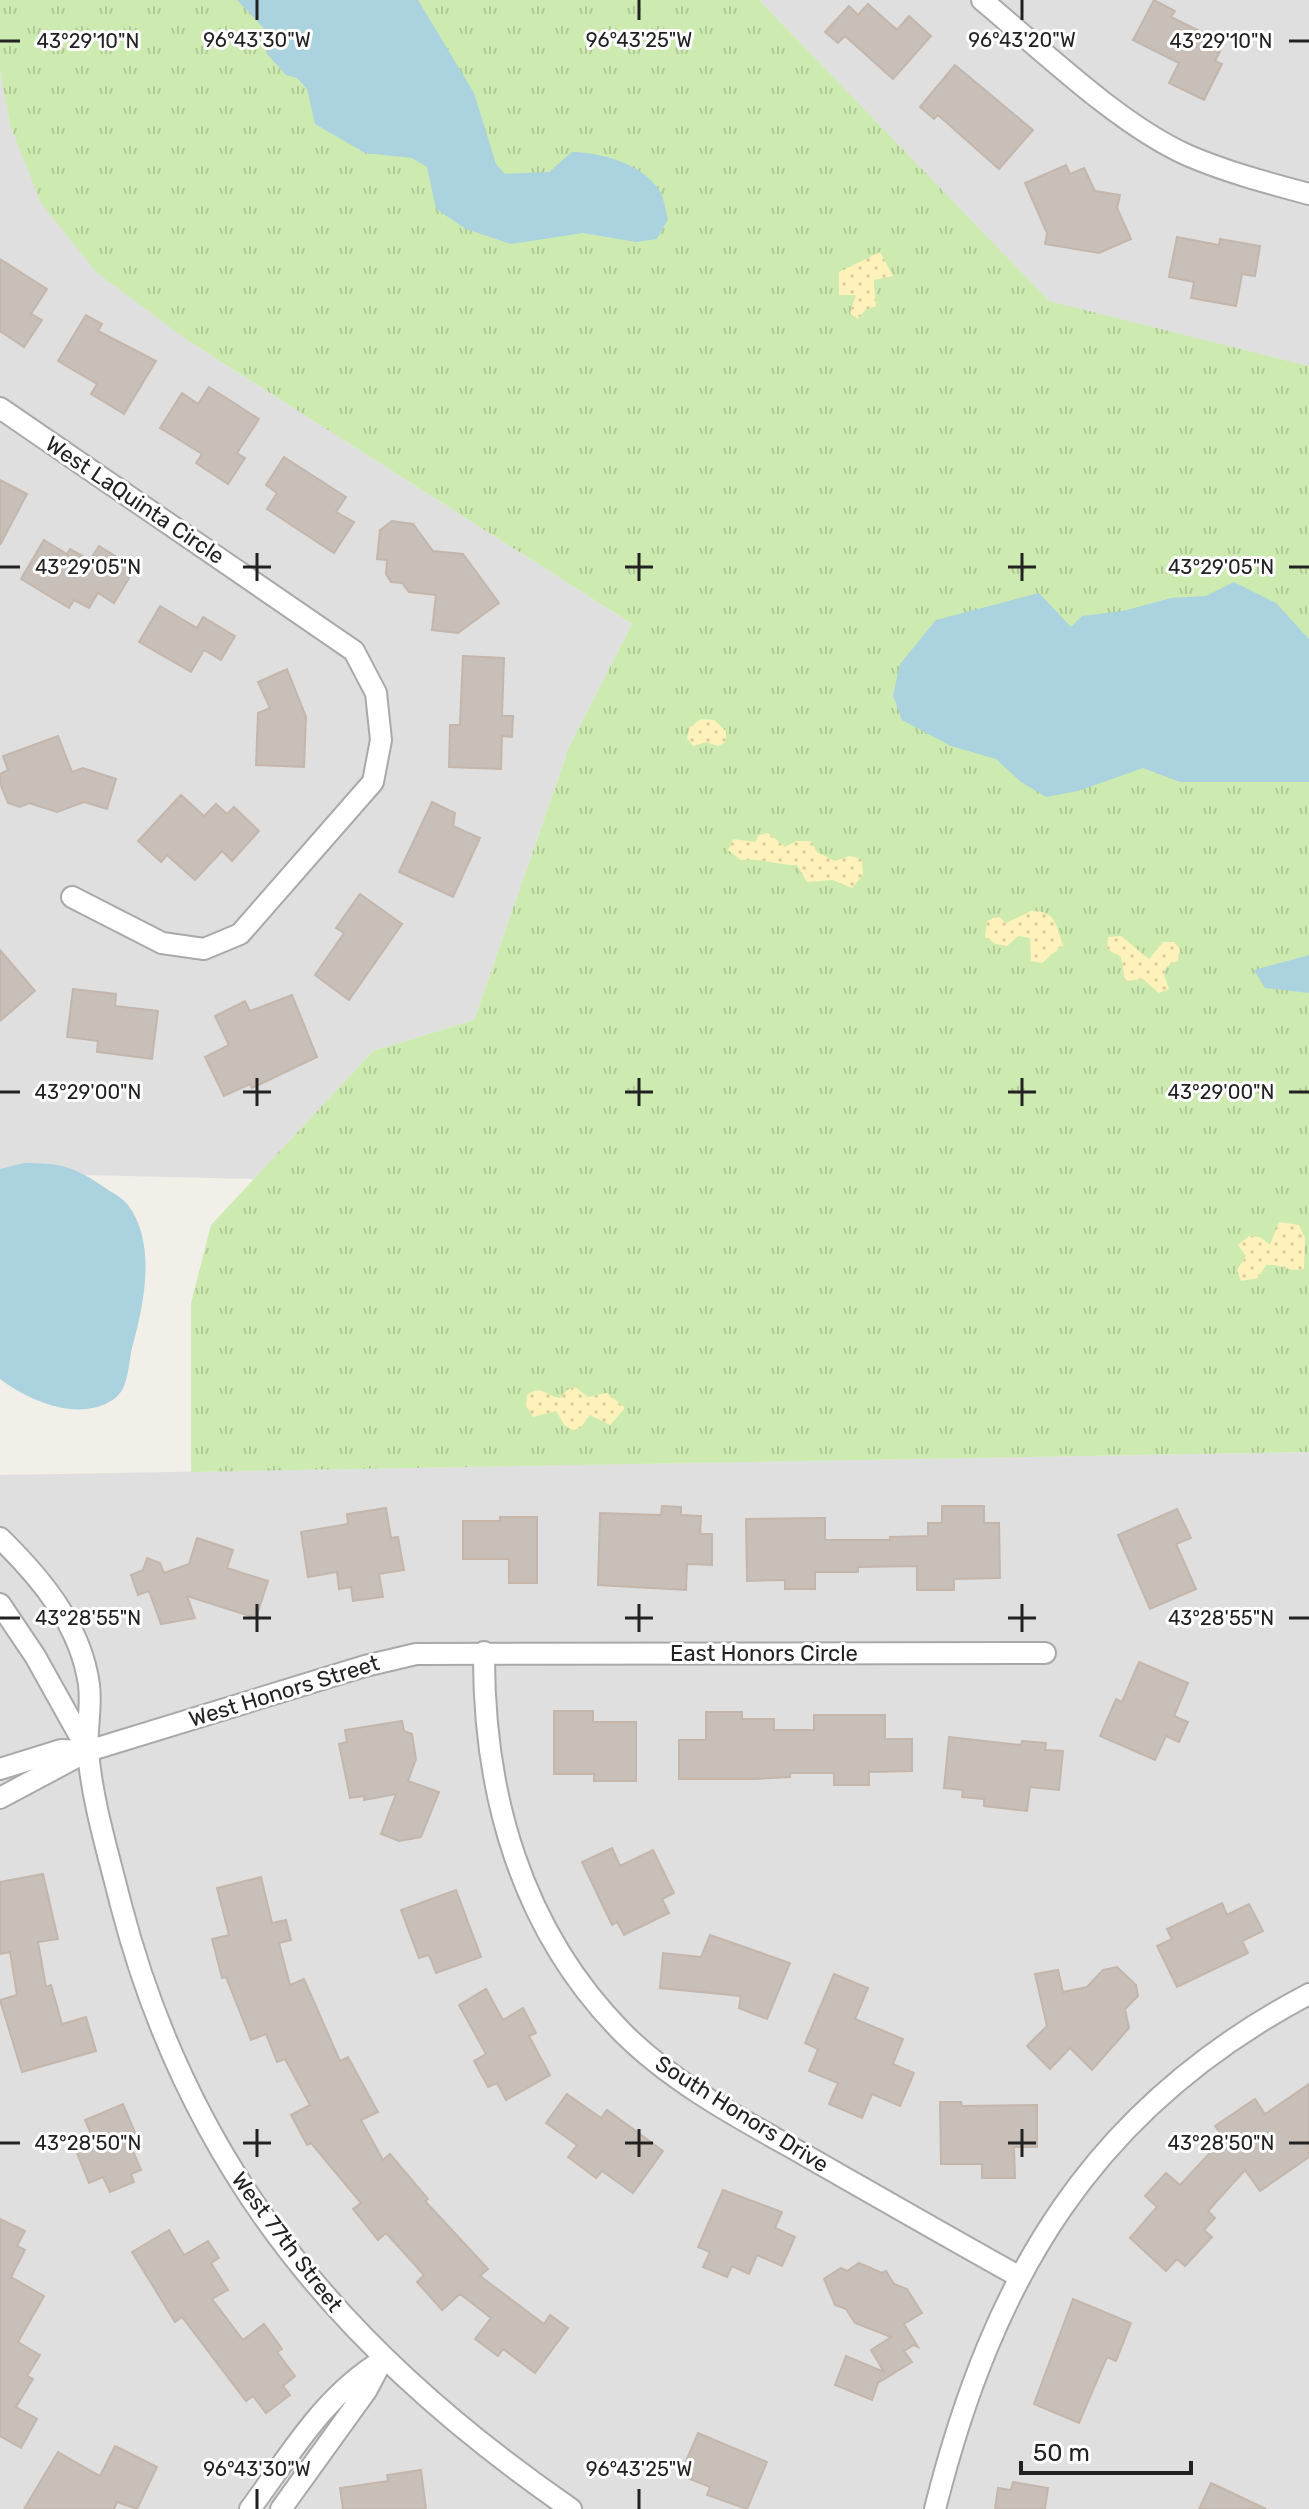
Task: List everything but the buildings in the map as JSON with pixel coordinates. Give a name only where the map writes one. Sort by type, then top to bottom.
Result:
[{"type":"street","points":[[982,0],[1111,107],[1184,154],[1239,175],[1309,194]]},
{"type":"street","name":"West LaQuinta Circle","points":[[0,408],[354,651],[376,693],[381,740],[373,782],[240,934],[204,949],[162,943],[72,897]]},
{"type":"street","name":"West 77th Street","points":[[0,1538],[54,1599],[80,1653],[91,1710],[88,1751]]},
{"type":"street","name":"West 77th Street","points":[[0,1604],[35,1656],[88,1751],[134,1954],[153,2013],[189,2091],[240,2185],[319,2291],[383,2360],[475,2441],[571,2509]]},
{"type":"street","name":"West Honors Street","points":[[88,1751],[391,1659],[428,1653],[484,1652]]},
{"type":"street","name":"East Honors Circle","points":[[484,1652],[1045,1653]]},
{"type":"street","name":"South Honors Drive","points":[[484,1652],[486,1739],[513,1857],[549,1934],[603,2010],[665,2070],[1018,2276]]},
{"type":"street","points":[[0,1769],[61,1750],[88,1751]]},
{"type":"street","points":[[0,1798],[88,1751]]},
{"type":"street","points":[[935,2509],[964,2403],[992,2330],[1018,2276],[1083,2178],[1122,2133],[1160,2097],[1244,2032],[1309,1994]]},
{"type":"street","points":[[250,2509],[332,2398],[356,2376],[383,2360]]},
{"type":"street","points":[[281,2509],[366,2391],[383,2360]]},
{"type":"shaded area","points":[[759,0],[1309,0],[1309,366],[1049,302]]},
{"type":"shaded area","points":[[0,71],[10,125],[187,340],[632,624],[570,745],[474,1020],[373,1051],[254,1179],[0,1173]]},
{"type":"shaded area","points":[[1309,1452],[1309,2509],[0,2509],[0,1475]]},
{"type":"green space","points":[[0,0],[759,0],[1049,301],[1309,366],[1309,1452],[191,1472],[191,1303],[211,1225],[373,1051],[474,1020],[570,745],[632,624],[187,340],[96,272],[41,203],[10,125],[0,71]]},
{"type":"sand","points":[[880,252],[893,276],[874,280],[876,306],[865,310],[858,319],[850,313],[856,295],[839,295],[839,272]]},
{"type":"sand","points":[[701,719],[714,720],[726,731],[726,742],[718,746],[706,742],[693,746],[687,738],[690,727]]},
{"type":"sand","points":[[768,833],[785,847],[796,841],[811,841],[817,852],[835,861],[849,856],[862,859],[863,875],[852,888],[833,880],[807,882],[797,865],[741,860],[728,850],[733,839],[755,842],[759,835]]},
{"type":"sand","points":[[1031,911],[1046,913],[1054,920],[1063,945],[1042,963],[1031,961],[1030,938],[1018,936],[1007,946],[985,937],[987,921],[998,916],[1006,923]]},
{"type":"sand","points":[[1121,936],[1149,959],[1163,942],[1174,942],[1180,949],[1178,960],[1166,967],[1164,975],[1169,989],[1159,993],[1143,979],[1125,981],[1121,957],[1107,949],[1108,937]]},
{"type":"sand","points":[[1279,1222],[1299,1225],[1305,1238],[1304,1269],[1266,1265],[1258,1278],[1241,1281],[1237,1270],[1246,1256],[1238,1245],[1249,1236],[1260,1237],[1270,1245]]},
{"type":"sand","points":[[575,1387],[588,1397],[607,1393],[625,1408],[610,1425],[590,1415],[580,1428],[573,1430],[565,1426],[556,1411],[533,1417],[526,1406],[527,1395],[532,1392],[540,1391],[560,1398]]},
{"type":"water","points":[[237,0],[418,0],[474,93],[496,164],[505,174],[549,172],[572,152],[608,157],[631,166],[650,179],[662,195],[668,219],[657,239],[636,242],[583,233],[511,244],[466,229],[436,209],[427,167],[412,158],[365,153],[315,124],[307,89],[297,78],[286,75],[266,53],[271,36]]},
{"type":"water","points":[[1234,582],[1276,603],[1309,639],[1309,782],[1180,782],[1143,768],[1078,791],[1046,797],[1021,782],[996,759],[951,746],[902,720],[893,695],[900,664],[936,620],[1039,593],[1071,627],[1082,616],[1123,611],[1171,598],[1206,596]]},
{"type":"water","points":[[1309,955],[1309,993],[1265,988],[1254,970]]},
{"type":"water","points":[[24,1163],[75,1170],[117,1195],[126,1202],[143,1238],[144,1294],[127,1376],[119,1395],[101,1406],[71,1409],[55,1406],[25,1395],[0,1379],[0,1169]]}]
